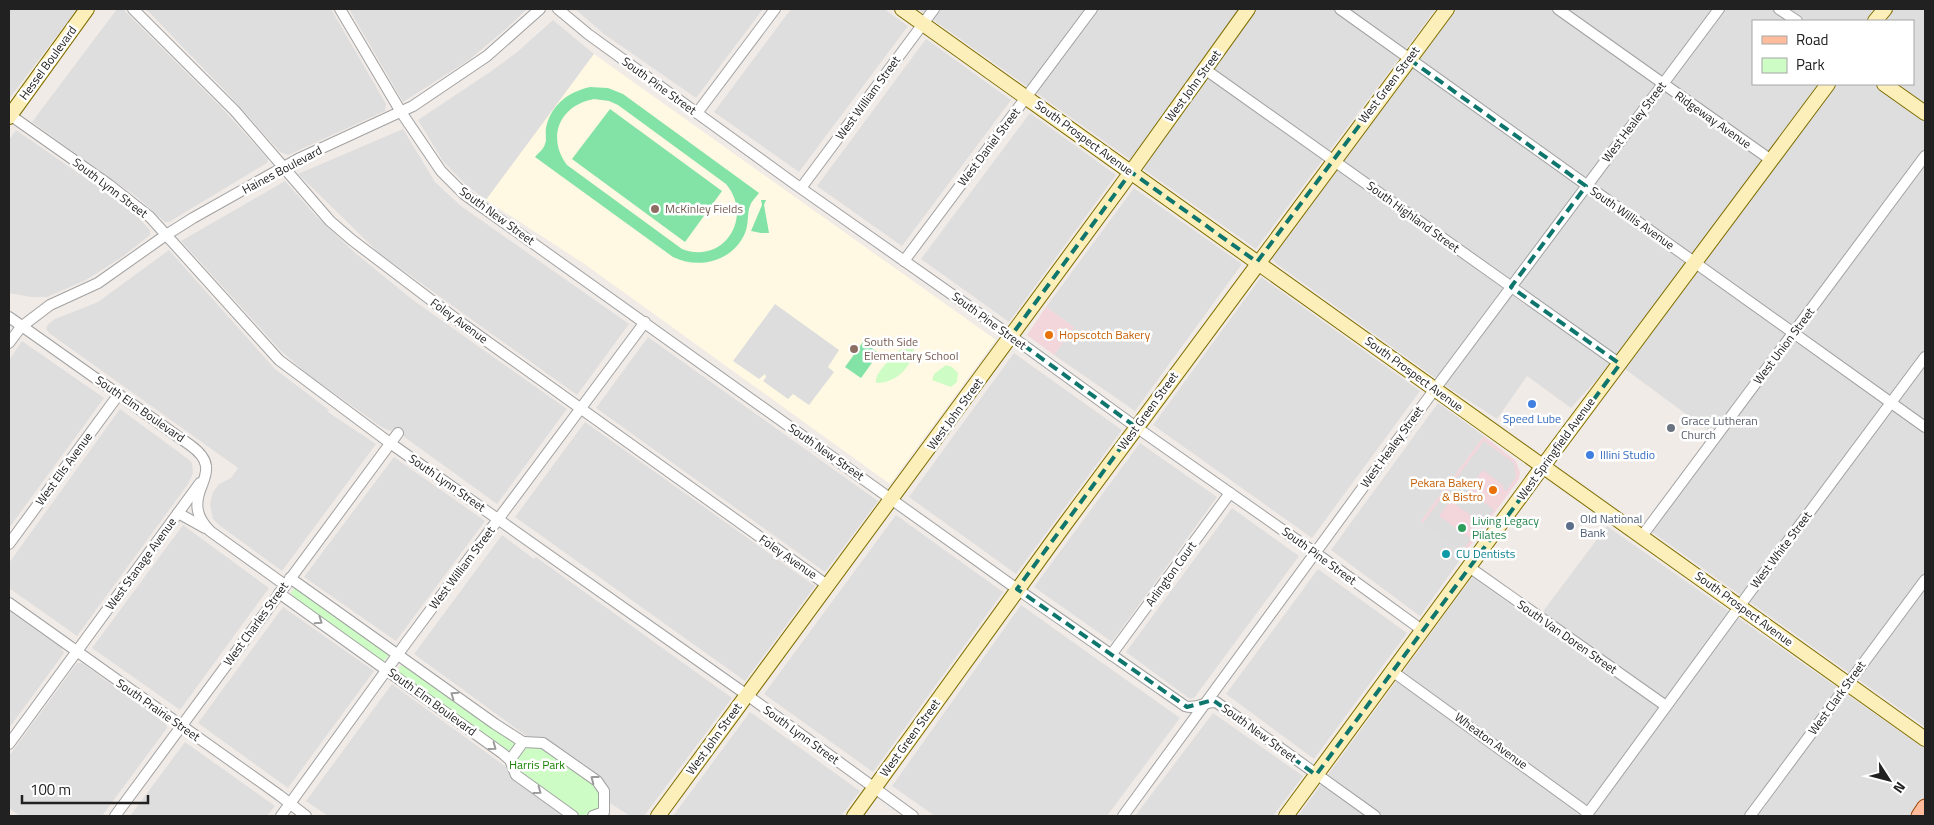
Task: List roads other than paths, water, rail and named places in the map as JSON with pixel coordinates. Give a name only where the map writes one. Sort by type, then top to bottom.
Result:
[{"type":"main road","name":"Hessel Boulevard","points":[[10,116],[87,9]]},
{"type":"main road","name":"South Prospect Avenue","points":[[902,9],[1925,739]]},
{"type":"main road","name":"West John Street","points":[[658,816],[1206,70],[1248,9]]},
{"type":"main road","name":"West Green Street","points":[[854,816],[1017,589],[1447,9]]},
{"type":"main road","points":[[1876,20],[1885,9]]},
{"type":"main road","name":"West Springfield Avenue","points":[[1286,816],[1543,466],[1827,85]]},
{"type":"main road","points":[[1885,85],[1925,113]]},
{"type":"main road","points":[[1919,816],[1925,807]]},
{"type":"street","name":"Foley Avenue","points":[[133,9],[235,111],[330,221],[376,261],[827,585]]},
{"type":"street","name":"South New Street","points":[[340,9],[400,112],[441,171],[464,194],[1111,655],[1188,707],[1216,702],[1375,816]]},
{"type":"street","name":"Haines Boulevard","points":[[9,343],[21,327],[50,305],[98,283],[166,235],[283,168],[413,106],[486,56],[540,9]]},
{"type":"street","name":"South Pine Street","points":[[558,9],[588,34],[801,188],[1422,630]]},
{"type":"street","points":[[697,113],[776,9]]},
{"type":"street","name":"West William Street","points":[[801,188],[934,9]]},
{"type":"street","name":"West Daniel Street","points":[[904,261],[1092,9]]},
{"type":"street","name":"South Willis Avenue","points":[[1340,9],[1925,427]]},
{"type":"street","name":"Ridgeway Avenue","points":[[1558,9],[1771,160]]},
{"type":"street","name":"West Healey Street","points":[[1123,816],[1435,389],[1719,9]]},
{"type":"street","points":[[1779,9],[1795,20]]},
{"type":"street","name":"South Highland Street","points":[[1206,70],[1620,364]]},
{"type":"street","name":"South Lynn Street","points":[[10,116],[133,203],[166,235],[279,360],[390,443],[747,695],[913,816]]},
{"type":"street","name":"West Union Street","points":[[1642,536],[1925,156]]},
{"type":"street","name":"South Elm Boulevard","points":[[9,317],[200,453],[206,466],[205,477],[197,499],[198,516],[210,531]]},
{"type":"street","name":"West William Street","points":[[281,816],[645,322]]},
{"type":"street","name":"West White Street","points":[[1587,814],[1925,357]]},
{"type":"street","name":"West Ells Avenue","points":[[9,544],[119,394]]},
{"type":"street","name":"West Charles Street","points":[[115,816],[398,433]]},
{"type":"street","name":"West Stanage Avenue","points":[[9,744],[205,477]]},
{"type":"street","name":"Arlington Court","points":[[1111,655],[1230,493]]},
{"type":"street","name":"South Elm Boulevard","points":[[178,513],[210,531],[285,585],[388,669],[510,760],[516,775],[573,816]]},
{"type":"street","name":"South Van Doren Street","points":[[1469,567],[1666,706]]},
{"type":"street","name":"West Clark Street","points":[[1750,816],[1925,580]]},
{"type":"street","name":"South Elm Boulevard","points":[[285,585],[398,655],[523,742],[543,743],[601,785],[605,799],[606,814],[593,816]]},
{"type":"street","name":"South Prairie Street","points":[[9,604],[306,816]]},
{"type":"street","name":"Wheaton Avenue","points":[[1392,671],[1587,814]]},
{"type":"street","points":[[510,760],[523,742]]},
{"type":"place","name":"McKinley Fields","points":[[655,209]]},
{"type":"place","name":"Hopscotch Bakery","points":[[1049,335]]},
{"type":"place","name":"South Side Elementary School","points":[[854,349]]},
{"type":"place","name":"Speed Lube","points":[[1532,404]]},
{"type":"place","name":"Grace Lutheran Church","points":[[1671,428]]},
{"type":"place","name":"Illini Studio","points":[[1590,455]]},
{"type":"place","name":"Pekara Bakery & Bistro","points":[[1493,490]]},
{"type":"place","name":"Old National Bank","points":[[1570,526]]},
{"type":"place","name":"Living Legacy Pilates","points":[[1462,528]]},
{"type":"place","name":"CU Dentists","points":[[1446,554]]},
{"type":"park label","name":"Harris Park","points":[[537,765]]}]
